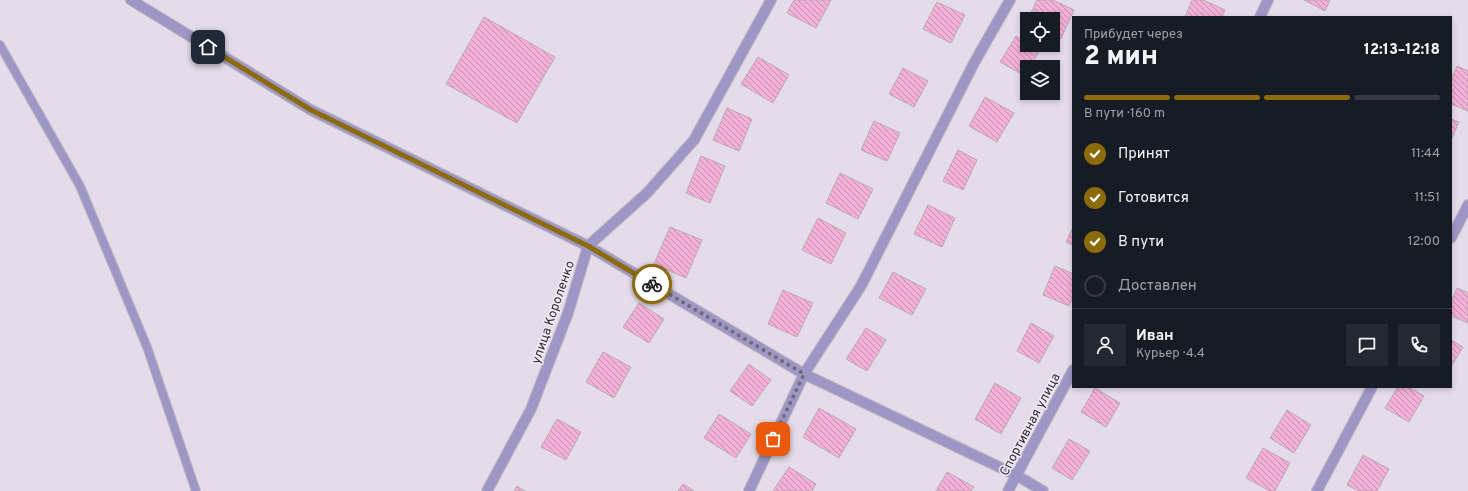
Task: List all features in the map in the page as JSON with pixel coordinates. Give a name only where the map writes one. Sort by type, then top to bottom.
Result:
[{"type":"street","points":[[131,0],[311,110],[588,246],[804,374],[1016,475],[1043,491]]},
{"type":"street","points":[[588,246],[647,193],[694,140],[771,0]]},
{"type":"street","points":[[749,491],[804,374],[861,286],[974,64],[1010,0]]},
{"type":"street","points":[[1260,16],[1268,0]]},
{"type":"street","points":[[1452,236],[1468,205]]},
{"type":"street","name":"улица Короленко","points":[[487,491],[531,408],[568,313],[588,246]]},
{"type":"street","name":"Спортивная улица","points":[[1008,491],[1072,372]]},
{"type":"street","points":[[1317,491],[1371,388]]},
{"type":"lane","points":[[0,45],[80,186],[147,347],[196,491]]},
{"type":"building","points":[[794,0],[831,0],[816,28],[787,13]]},
{"type":"building","points":[[1037,0],[1053,0],[1074,10],[1061,39],[1060,12],[1031,12]]},
{"type":"building","points":[[1192,0],[1203,0],[1225,10],[1222,16],[1185,16]]},
{"type":"building","points":[[1304,0],[1330,0],[1325,11]]},
{"type":"building","points":[[937,2],[965,15],[951,43],[923,29]]},
{"type":"building","points":[[484,17],[555,57],[517,123],[446,84]]},
{"type":"building","points":[[1016,36],[1020,39],[1020,52],[1039,52],[1034,60],[1020,60],[1020,73],[1000,62]]},
{"type":"building","points":[[758,57],[789,75],[773,103],[741,84]]},
{"type":"building","points":[[1457,66],[1468,71],[1468,111],[1452,104],[1452,78]]},
{"type":"building","points":[[903,68],[928,81],[914,107],[889,94]]},
{"type":"building","points":[[985,97],[1014,113],[997,142],[969,126]]},
{"type":"building","points":[[727,108],[752,119],[739,151],[713,140]]},
{"type":"building","points":[[1452,119],[1459,122],[1452,138]]},
{"type":"building","points":[[874,121],[900,133],[887,161],[861,150]]},
{"type":"building","points":[[958,150],[977,160],[963,190],[943,181]]},
{"type":"building","points":[[701,156],[725,166],[710,203],[686,193]]},
{"type":"building","points":[[840,173],[873,189],[858,219],[826,203]]},
{"type":"building","points":[[928,205],[955,218],[942,247],[914,234]]},
{"type":"building","points":[[818,218],[846,233],[831,264],[802,250]]},
{"type":"building","points":[[670,227],[702,240],[686,278],[654,264]]},
{"type":"building","points":[[1072,229],[1072,245],[1066,242]]},
{"type":"building","points":[[1055,266],[1072,274],[1072,299],[1069,306],[1043,295]]},
{"type":"building","points":[[893,272],[926,289],[912,315],[879,298]]},
{"type":"building","points":[[1457,288],[1468,293],[1468,323],[1452,316],[1452,300]]},
{"type":"building","points":[[783,290],[813,303],[797,337],[768,324]]},
{"type":"building","points":[[639,303],[664,319],[649,343],[623,327]]},
{"type":"building","points":[[1031,323],[1054,336],[1039,363],[1017,351]]},
{"type":"building","points":[[866,328],[886,340],[867,371],[846,359]]},
{"type":"building","points":[[1452,341],[1463,347],[1452,365]]},
{"type":"building","points":[[603,352],[631,367],[614,398],[586,382]]},
{"type":"building","points":[[749,364],[771,380],[752,406],[730,391]]},
{"type":"building","points":[[995,383],[1021,398],[1001,434],[975,419]]},
{"type":"building","points":[[1095,388],[1120,403],[1106,427],[1081,412]]},
{"type":"building","points":[[1397,388],[1410,388],[1424,396],[1409,422],[1385,408]]},
{"type":"building","points":[[819,408],[856,429],[839,458],[803,437]]},
{"type":"building","points":[[1287,410],[1311,425],[1294,453],[1270,438]]},
{"type":"building","points":[[719,414],[751,434],[736,458],[704,438]]},
{"type":"building","points":[[557,419],[581,432],[566,460],[541,447]]},
{"type":"building","points":[[1069,439],[1090,451],[1072,480],[1052,468]]},
{"type":"building","points":[[1263,448],[1290,463],[1275,491],[1270,491],[1246,478]]},
{"type":"building","points":[[1363,455],[1389,469],[1377,491],[1359,491],[1347,485]]},
{"type":"building","points":[[789,467],[816,484],[812,491],[773,491]]},
{"type":"building","points":[[947,472],[974,487],[971,491],[936,491]]},
{"type":"building","points":[[683,484],[694,491],[678,491]]},
{"type":"building","points":[[517,486],[525,491],[514,491]]},
{"type":"way so far","points":[[652,284],[804,374],[773,439]]},
{"type":"route","points":[[208,47],[311,110],[588,246],[652,284]]}]
